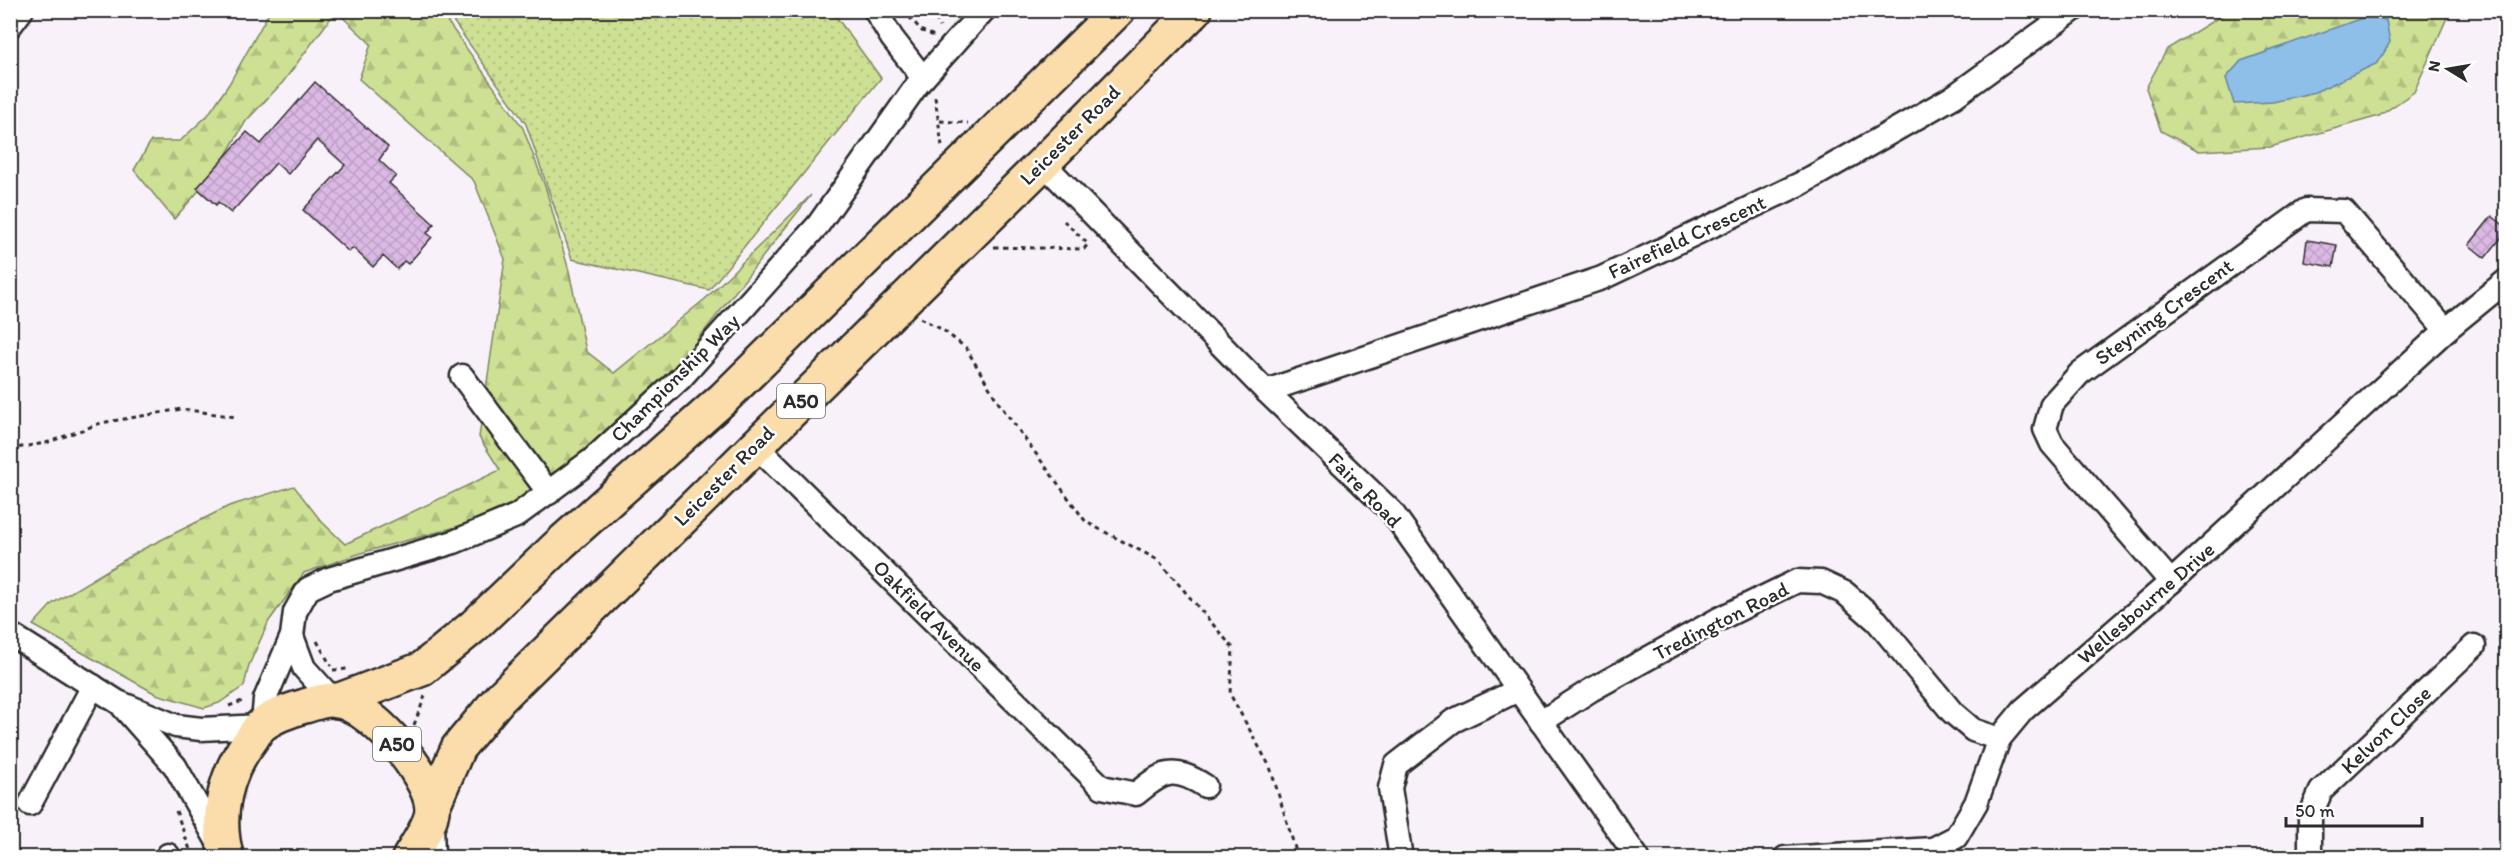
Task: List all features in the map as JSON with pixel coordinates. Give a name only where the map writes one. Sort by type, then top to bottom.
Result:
[{"type":"highway","name":"A50","points":[[226,856],[222,829],[223,802],[229,778],[238,755],[262,725],[296,708],[335,700],[422,669],[474,626],[561,543],[724,398],[1118,10]]},
{"type":"highway","name":"Leicester Road","points":[[432,811],[458,748],[500,698],[1195,10]]},
{"type":"highway","name":"A50","points":[[335,700],[361,713],[377,725],[412,761],[428,790],[432,811],[420,841],[409,858]]},
{"type":"street","points":[[10,26],[22,10]]},
{"type":"street","points":[[875,10],[892,38],[929,72]]},
{"type":"street","name":"Championship Way","points":[[262,725],[265,699],[292,636],[295,612],[308,589],[329,579],[454,542],[516,516],[593,459],[681,378],[818,225],[929,72],[984,10]]},
{"type":"street","name":"Fairefield Crescent","points":[[1266,391],[1602,278],[1634,263],[1800,184],[1953,97],[2073,10]]},
{"type":"street","name":"Faire Road","points":[[1043,163],[1266,391],[1392,512],[1638,858]]},
{"type":"street","name":"Steyning Crescent","points":[[2171,582],[2052,444],[2045,429],[2052,404],[2080,373],[2306,210],[2344,211],[2446,330]]},
{"type":"street","name":"Wellesbourne Drive","points":[[1785,858],[1934,849],[1956,837],[1976,803],[1999,739],[2023,710],[2171,582],[2446,330],[2506,281]]},
{"type":"street","points":[[462,376],[549,493]]},
{"type":"street","name":"Oakfield Avenue","points":[[756,446],[1102,787],[1136,794],[1163,775],[1179,772],[1187,774],[1205,786]]},
{"type":"street","name":"Tredington Road","points":[[1541,722],[1591,690],[1717,620],[1797,581],[1821,582],[1845,593],[1877,621],[1952,712],[1973,730],[1999,739]]},
{"type":"street","points":[[10,634],[118,702],[176,726],[213,728],[262,725]]},
{"type":"street","points":[[292,636],[304,668],[335,700]]},
{"type":"street","name":"Kelvon Close","points":[[2310,858],[2310,816],[2321,791],[2474,646]]},
{"type":"street","points":[[30,804],[93,686]]},
{"type":"street","points":[[1401,858],[1390,788],[1396,765],[1453,722],[1518,690]]},
{"type":"street","points":[[118,702],[175,766],[226,856]]},
{"type":"street","points":[[432,811],[433,858]]},
{"type":"path","points":[[903,10],[922,31],[932,35],[929,72],[940,121],[943,150]]},
{"type":"path","points":[[932,10],[940,27]]},
{"type":"path","points":[[940,121],[972,123]]},
{"type":"path","points":[[918,317],[943,330],[966,348],[998,402],[1086,522],[1158,560],[1233,648],[1230,694],[1270,767],[1298,858]]},
{"type":"path","points":[[10,449],[46,443],[101,423],[182,410],[236,417]]},
{"type":"path","points":[[421,733],[413,724],[430,683],[422,669]]},
{"type":"path","points":[[213,728],[209,714],[245,700],[250,692]]},
{"type":"path","points":[[173,803],[192,858]]},
{"type":"green space","points":[[270,11],[336,11],[283,82],[246,121],[217,170],[174,219],[134,170],[151,141],[180,141],[208,115],[229,84]]},
{"type":"green space","points":[[336,11],[440,11],[523,128],[546,189],[569,271],[586,351],[614,373],[705,299],[811,195],[674,370],[565,470],[520,500],[460,526],[364,552],[304,573],[269,621],[249,665],[244,686],[219,703],[204,708],[156,694],[33,625],[53,603],[141,550],[229,506],[294,486],[321,521],[345,544],[500,470],[479,437],[505,259],[474,181],[359,79],[371,44]]},
{"type":"green space","points":[[446,11],[832,11],[881,78],[709,290],[572,259],[526,124]]},
{"type":"green space","points":[[2229,11],[2450,11],[2414,92],[2379,116],[2270,147],[2199,151],[2161,131],[2146,88],[2167,49]]},
{"type":"water","points":[[2365,17],[2386,20],[2390,42],[2378,63],[2315,92],[2273,102],[2234,104],[2226,78],[2241,61]]},
{"type":"building","points":[[315,82],[388,147],[379,160],[396,176],[389,183],[434,224],[427,233],[432,237],[408,264],[404,261],[397,269],[383,256],[373,267],[353,248],[349,252],[303,210],[345,165],[317,140],[288,174],[276,163],[231,213],[218,202],[216,205],[197,188],[247,132],[261,144]]},
{"type":"building","points":[[2492,216],[2506,227],[2506,232],[2485,258],[2469,245]]},
{"type":"building","points":[[2307,240],[2337,245],[2333,267],[2304,262]]}]
